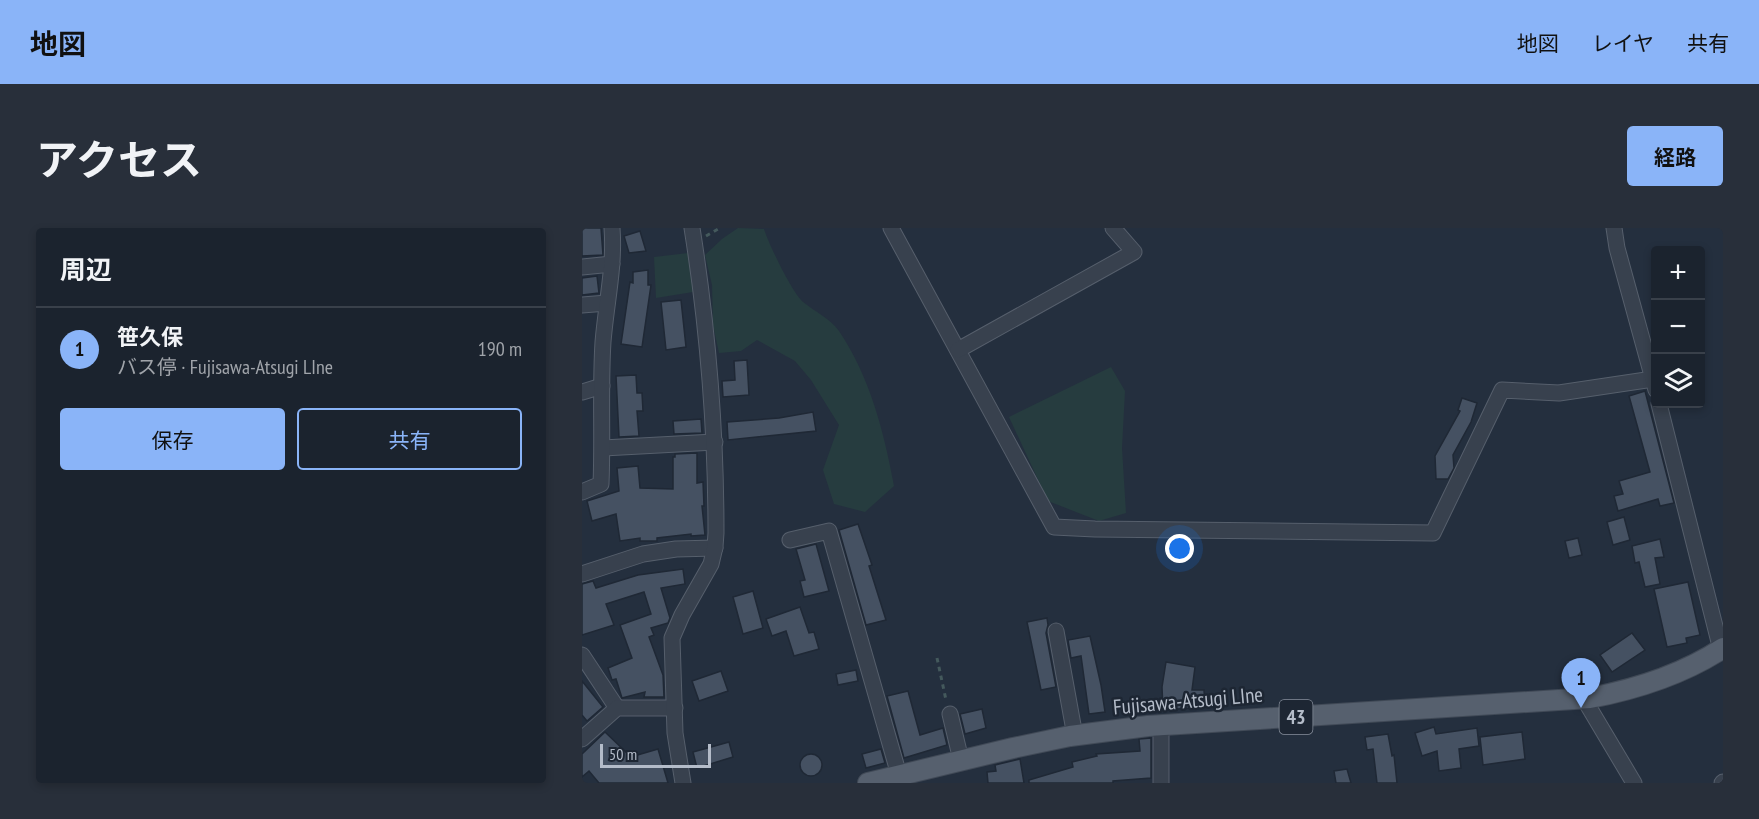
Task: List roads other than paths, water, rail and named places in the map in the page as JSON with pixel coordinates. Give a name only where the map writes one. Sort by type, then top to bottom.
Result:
[{"type":"main road","name":"Fujisawa-Atsugi LIne","points":[[868,783],[961,760],[1075,736],[1161,724],[1584,699],[1650,684],[1722,649]]},
{"type":"street","points":[[582,492],[601,484],[603,342],[612,264],[612,228]]},
{"type":"street","points":[[683,783],[675,733],[672,638],[682,615],[711,564],[715,548],[715,442],[703,302],[692,228]]},
{"type":"street","points":[[891,228],[1054,526],[1095,530],[1433,534],[1502,390],[1559,393],[1651,385]]},
{"type":"street","points":[[958,350],[1134,252],[1113,228]]},
{"type":"street","points":[[1614,228],[1617,248],[1651,374]]},
{"type":"street","points":[[582,267],[612,264]]},
{"type":"street","points":[[582,305],[608,303]]},
{"type":"street","points":[[582,392],[602,386]]},
{"type":"street","points":[[1660,408],[1722,649]]},
{"type":"street","points":[[603,448],[715,442]]},
{"type":"street","points":[[790,540],[829,531],[899,775]]},
{"type":"street","points":[[582,574],[643,554],[676,549],[715,548]]},
{"type":"street","points":[[1056,631],[1075,736]]},
{"type":"street","points":[[582,655],[617,708]]},
{"type":"street","points":[[1584,699],[1634,783]]},
{"type":"street","points":[[582,739],[617,708],[675,708]]},
{"type":"street","points":[[950,714],[961,760]]},
{"type":"street","points":[[1161,724],[1161,783]]},
{"type":"place","name":"笹久保","points":[[1581,708]]}]
